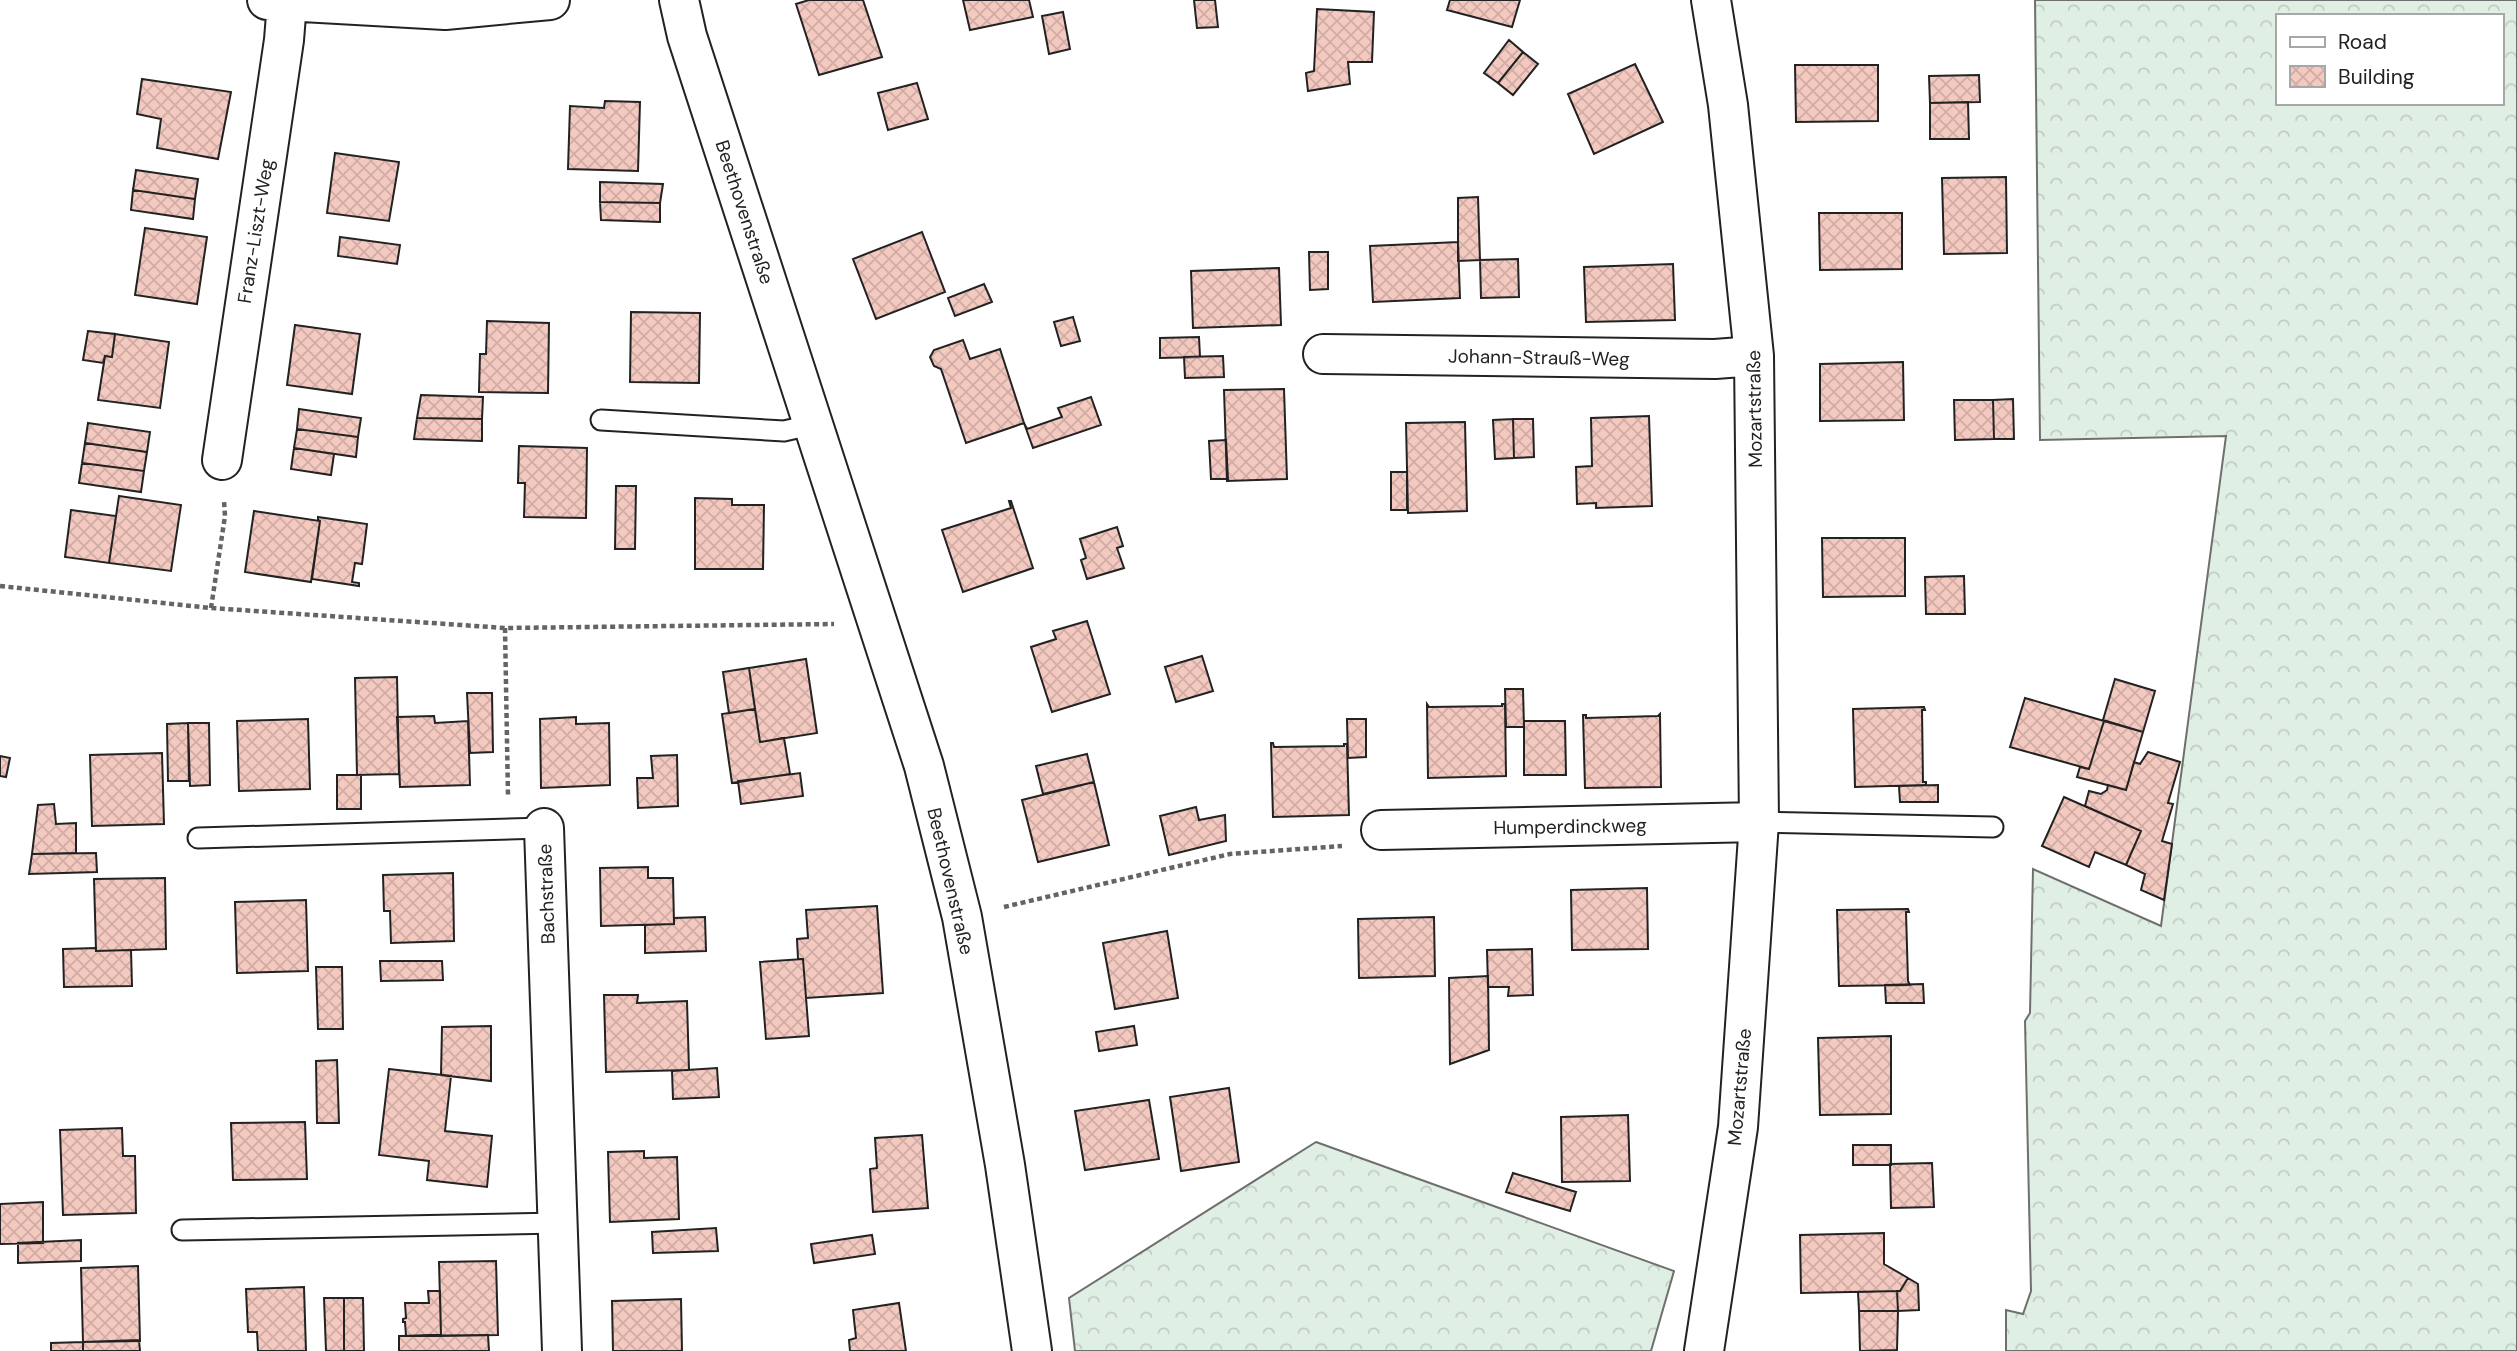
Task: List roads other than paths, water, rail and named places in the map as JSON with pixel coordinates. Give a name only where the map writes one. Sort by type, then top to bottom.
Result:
[{"type":"street","points":[[277,1],[445,10],[550,0]]},
{"type":"street","name":"Beethovenstraße","points":[[678,0],[687,36],[924,766],[962,917],[1005,1165],[1032,1351]]},
{"type":"street","name":"Mozartstraße","points":[[1704,1351],[1738,1127],[1759,822],[1755,356],[1728,105],[1712,0]]},
{"type":"street","name":"Franz-Liszt-Weg","points":[[222,460],[284,40],[277,1]]},
{"type":"street","name":"Johann-Strauß-Weg","points":[[1323,354],[1715,359],[1755,356]]},
{"type":"street","name":"Humperdinckweg","points":[[1381,830],[1759,822]]},
{"type":"street","name":"Bachstraße","points":[[526,828],[559,1223],[562,1351]]},
{"type":"lane","points":[[601,420],[784,431],[815,424]]},
{"type":"lane","points":[[1759,822],[1993,827]]},
{"type":"lane","points":[[198,838],[526,828]]},
{"type":"lane","points":[[182,1230],[559,1223]]}]
